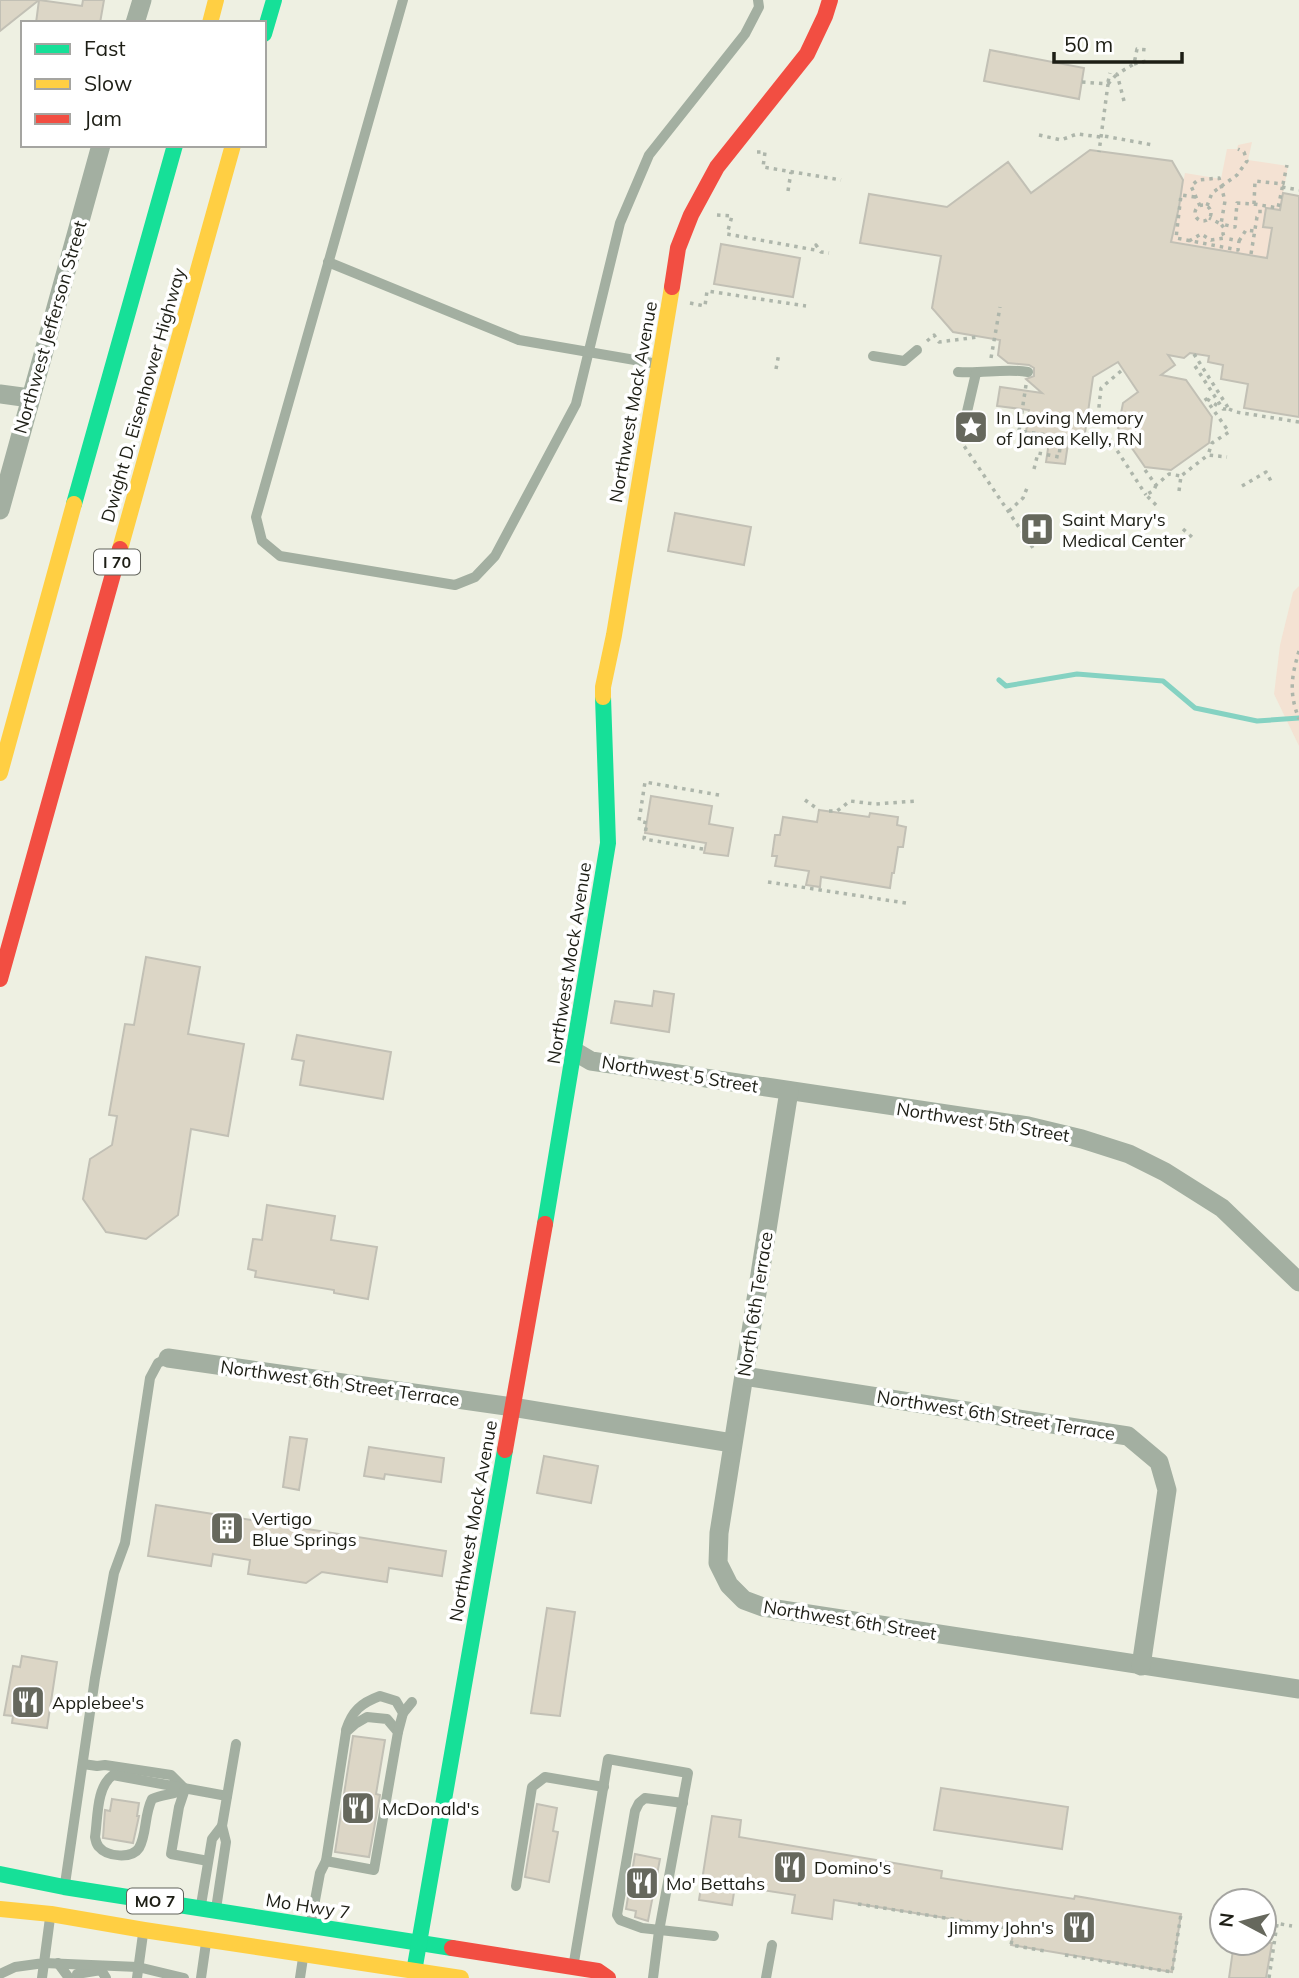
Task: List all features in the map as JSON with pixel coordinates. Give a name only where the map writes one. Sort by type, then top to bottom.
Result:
[{"type":"main road","points":[[211,21],[216,0]]},
{"type":"main road","points":[[266,27],[274,0]]},
{"type":"main road","name":"Northwest Mock Avenue","points":[[413,1974],[608,843],[603,687],[678,248],[691,215],[717,167],[807,54],[830,0]]},
{"type":"main road","name":"Dwight D. Eisenhower Highway","points":[[0,773],[46,600],[174,147]]},
{"type":"main road","name":"Dwight D. Eisenhower Highway","points":[[0,979],[232,147]]},
{"type":"main road","name":"Mo Hwy 7","points":[[0,1874],[64,1887],[598,1971],[608,1978]]},
{"type":"main road","name":"MO 7","points":[[0,1909],[51,1914],[413,1974],[461,1978]]},
{"type":"street","points":[[136,21],[142,0]]},
{"type":"street","name":"Northwest Jefferson Street","points":[[0,510],[100,147]]},
{"type":"street","points":[[0,394],[30,398]]},
{"type":"street","name":"Northwest 5 Street","points":[[574,1051],[591,1061],[789,1091]]},
{"type":"street","name":"North 6th Terrace","points":[[732,1443],[789,1091]]},
{"type":"street","name":"Northwest 5th Street","points":[[789,1091],[1028,1126],[1129,1154],[1165,1172],[1222,1208],[1299,1282]]},
{"type":"street","name":"Northwest 6th Street Terrace","points":[[168,1358],[512,1407]]},
{"type":"street","name":"Northwest 6th Street Terrace","points":[[744,1376],[1129,1436],[1159,1462],[1167,1490],[1142,1666]]},
{"type":"street","points":[[512,1407],[732,1443]]},
{"type":"street","name":"Northwest 6th Street","points":[[732,1443],[719,1533],[719,1563],[729,1585],[744,1601],[763,1607],[1299,1689]]},
{"type":"lane","points":[[403,0],[256,517],[262,541],[280,556],[455,585],[475,577],[495,556],[576,404],[620,223],[649,155],[745,34],[759,7],[758,0]]},
{"type":"lane","points":[[328,262],[519,340],[659,364]]},
{"type":"lane","points":[[873,356],[904,360],[917,350]]},
{"type":"lane","points":[[958,372],[1028,372]]},
{"type":"lane","points":[[966,416],[976,373]]},
{"type":"lane","points":[[64,1887],[103,1626],[114,1573],[125,1543],[150,1378],[158,1363],[168,1358]]},
{"type":"lane","points":[[310,1926],[320,1873],[326,1861],[348,1723],[359,1705],[380,1696],[396,1701],[403,1713]]},
{"type":"lane","points":[[326,1861],[374,1870],[398,1732],[403,1713],[412,1702]]},
{"type":"lane","points":[[346,1732],[367,1717],[387,1719],[398,1732]]},
{"type":"lane","points":[[208,1909],[226,1842],[222,1826],[236,1744]]},
{"type":"lane","points":[[573,1967],[608,1759],[688,1773],[653,1978]]},
{"type":"lane","points":[[83,1764],[171,1775],[185,1789]]},
{"type":"lane","points":[[185,1789],[176,1794],[152,1799],[145,1816],[142,1841],[136,1852],[126,1855],[111,1854],[99,1848],[95,1837],[102,1790],[110,1777],[118,1776],[228,1796]]},
{"type":"lane","points":[[516,1886],[533,1787],[545,1777],[604,1787]]},
{"type":"lane","points":[[185,1789],[170,1854],[208,1861]]},
{"type":"lane","points":[[683,1804],[645,1798],[639,1803],[635,1811],[617,1915],[628,1924],[659,1931],[715,1936]]},
{"type":"lane","points":[[208,1909],[208,1861],[212,1839],[222,1826]]},
{"type":"lane","points":[[42,1978],[51,1914]]},
{"type":"lane","points":[[138,1973],[144,1930]]},
{"type":"lane","points":[[201,1978],[207,1939]]},
{"type":"lane","points":[[766,1978],[772,1944]]},
{"type":"lane","points":[[300,1978],[304,1954]]},
{"type":"lane","points":[[58,1963],[75,1977],[101,1970],[106,1978]]},
{"type":"lane","points":[[0,1974],[15,1967],[58,1963],[184,1978]]},
{"type":"path","points":[[1134,64],[1137,49],[1149,50]]},
{"type":"path","points":[[1108,84],[1117,74],[1134,64],[1146,61]]},
{"type":"path","points":[[1099,152],[1110,73]]},
{"type":"path","points":[[1117,74],[1124,101]]},
{"type":"path","points":[[1082,82],[1108,84]]},
{"type":"path","points":[[1039,135],[1061,140],[1077,134],[1104,136],[1153,145]]},
{"type":"path","points":[[1206,206],[1211,194],[1237,175],[1247,161],[1244,152],[1238,149]]},
{"type":"path","points":[[754,151],[765,152],[762,167],[841,180]]},
{"type":"path","points":[[1235,227],[1237,203],[1278,208],[1287,165]]},
{"type":"path","points":[[788,191],[791,172]]},
{"type":"path","points":[[1200,206],[1191,186],[1198,180],[1219,178],[1225,201],[1221,224],[1225,238]]},
{"type":"path","points":[[1254,204],[1255,181],[1299,190]]},
{"type":"path","points":[[1195,197],[1181,195],[1176,238],[1238,250],[1238,241],[1246,230]]},
{"type":"path","points":[[1251,254],[1260,205]]},
{"type":"path","points":[[1200,206],[1206,206],[1211,211],[1209,218],[1204,221],[1197,218],[1196,211],[1200,206]]},
{"type":"path","points":[[712,215],[732,216],[727,234],[815,250],[816,245],[821,252],[829,253]]},
{"type":"path","points":[[1209,218],[1221,224],[1254,230]]},
{"type":"path","points":[[1189,241],[1201,234],[1211,240],[1225,238],[1238,241]]},
{"type":"path","points":[[690,303],[705,306],[707,291],[806,306]]},
{"type":"path","points":[[990,363],[1000,307]]},
{"type":"path","points":[[917,350],[934,335],[939,342],[978,337]]},
{"type":"path","points":[[776,369],[779,353]]},
{"type":"path","points":[[1194,354],[1226,409]]},
{"type":"path","points":[[1195,366],[1226,409]]},
{"type":"path","points":[[1097,435],[1101,388],[1121,371]]},
{"type":"path","points":[[1028,372],[1020,431],[1084,440],[1089,434],[1109,438],[1146,495],[1157,506]]},
{"type":"path","points":[[1179,491],[1181,476],[1208,456],[1212,443],[1229,432],[1205,398],[1236,412],[1299,422]]},
{"type":"path","points":[[971,427],[958,437],[1033,548]]},
{"type":"path","points":[[1034,469],[1038,453],[1059,457],[1061,437]]},
{"type":"path","points":[[1208,456],[1227,457]]},
{"type":"path","points":[[1145,470],[1156,485]]},
{"type":"path","points":[[1242,486],[1266,472],[1272,483]]},
{"type":"path","points":[[1146,495],[1169,474],[1181,476]]},
{"type":"path","points":[[1009,511],[1023,498],[1027,488]]},
{"type":"path","points":[[1183,529],[1193,538]]},
{"type":"path","points":[[1299,651],[1291,692],[1299,719]]},
{"type":"path","points":[[703,849],[644,839],[647,823],[639,821],[645,782],[719,794]]},
{"type":"path","points":[[805,800],[819,810]]},
{"type":"path","points":[[829,811],[837,811],[850,801],[875,804],[917,800]]},
{"type":"path","points":[[768,882],[906,903]]},
{"type":"path","points":[[858,1904],[1014,1929],[1011,1945],[1045,1951]]},
{"type":"path","points":[[1065,1955],[1172,1972],[1181,1914]]},
{"type":"path","points":[[1278,1924],[1292,1926]]},
{"type":"path","points":[[1269,1978],[1272,1957]]},
{"type":"shaded area","points":[[1252,142],[1248,160],[1288,166],[1280,210],[1266,208],[1263,227],[1272,228],[1267,258],[1171,242],[1185,173],[1221,179],[1227,149],[1237,149],[1238,145]]},
{"type":"shaded area","points":[[1299,586],[1299,746],[1274,694],[1280,645],[1293,592]]},
{"type":"building","points":[[0,0],[39,0],[0,31]]},
{"type":"building","points":[[39,0],[82,6],[83,0],[104,0],[100,21],[36,21]]},
{"type":"building","points":[[990,50],[1084,68],[1079,99],[984,81]]},
{"type":"building","points":[[1090,150],[1172,161],[1183,180],[1171,242],[1267,258],[1272,228],[1263,227],[1266,208],[1280,210],[1283,193],[1299,196],[1299,417],[1244,408],[1248,384],[1221,379],[1223,365],[1208,362],[1209,356],[1190,353],[1184,358],[1168,355],[1175,365],[1161,375],[1186,380],[1212,417],[1209,443],[1171,470],[1145,467],[1118,428],[1123,403],[1138,392],[1118,362],[1093,377],[1084,440],[1069,437],[1065,464],[1046,462],[1050,435],[1026,432],[1029,410],[997,406],[1000,387],[1042,393],[1026,379],[1034,376],[1034,368],[1008,363],[998,355],[1000,340],[953,332],[932,308],[941,256],[860,243],[869,194],[947,207],[1008,162],[1031,193]]},
{"type":"building","points":[[721,244],[800,258],[793,297],[714,284]]},
{"type":"building","points":[[675,513],[751,527],[744,565],[668,551]]},
{"type":"building","points":[[651,796],[712,806],[709,824],[733,828],[728,856],[704,853],[706,843],[645,833]]},
{"type":"building","points":[[819,810],[869,817],[870,813],[898,817],[897,825],[906,827],[903,847],[898,847],[890,888],[821,877],[820,887],[806,885],[809,871],[775,866],[777,856],[772,856],[775,835],[780,835],[783,817],[817,822]]},
{"type":"building","points":[[146,957],[200,967],[188,1034],[244,1044],[228,1136],[191,1129],[178,1215],[146,1239],[106,1232],[83,1199],[90,1159],[112,1145],[117,1116],[109,1115],[125,1024],[134,1025]]},
{"type":"building","points":[[654,991],[674,994],[669,1032],[611,1023],[615,1001],[652,1006]]},
{"type":"building","points":[[297,1035],[391,1052],[383,1099],[300,1085],[304,1061],[292,1059]]},
{"type":"building","points":[[267,1205],[335,1216],[331,1240],[377,1247],[368,1299],[334,1293],[334,1290],[255,1277],[256,1271],[248,1269],[253,1239],[262,1240]]},
{"type":"building","points":[[290,1437],[307,1439],[299,1490],[283,1487]]},
{"type":"building","points":[[369,1447],[444,1458],[441,1482],[385,1474],[384,1479],[364,1476]]},
{"type":"building","points":[[544,1456],[598,1466],[591,1503],[537,1493]]},
{"type":"building","name":"Vertigo Blue Springs","points":[[156,1505],[446,1551],[442,1576],[389,1568],[387,1582],[322,1572],[306,1583],[248,1574],[250,1560],[213,1554],[211,1566],[148,1556]]},
{"type":"building","points":[[547,1608],[575,1612],[560,1716],[531,1713]]},
{"type":"building","name":"Applebee's","points":[[22,1656],[57,1662],[47,1728],[12,1723],[13,1716],[4,1715],[13,1666],[20,1667]]},
{"type":"building","name":"McDonald's","points":[[353,1736],[385,1740],[376,1794],[380,1795],[369,1857],[335,1852]]},
{"type":"building","points":[[941,1788],[1068,1807],[1062,1849],[934,1830]]},
{"type":"building","points":[[112,1799],[139,1803],[133,1843],[103,1838],[105,1810],[110,1811]]},
{"type":"building","points":[[537,1804],[557,1808],[553,1831],[558,1832],[549,1882],[525,1877]]},
{"type":"building","points":[[712,1816],[741,1820],[739,1837],[942,1871],[941,1878],[1181,1914],[1172,1972],[1011,1945],[1014,1929],[834,1900],[832,1919],[792,1913],[795,1895],[735,1886],[732,1905],[699,1900]]},
{"type":"building","name":"Mo' Bettahs","points":[[635,1854],[660,1859],[648,1921],[635,1917],[636,1911],[626,1909]]},
{"type":"building","points":[[1232,1957],[1270,1957],[1266,1978],[1229,1978]]},
{"type":"waterway","points":[[999,680],[1006,686],[1077,674],[1163,681],[1195,708],[1257,721],[1299,718]]},
{"type":"traffic: fast","points":[[266,27],[274,0]]},
{"type":"traffic: fast","points":[[74,504],[174,147]]},
{"type":"traffic: fast","points":[[545,1224],[608,843],[603,697]]},
{"type":"traffic: fast","points":[[415,1966],[505,1450]]},
{"type":"traffic: fast","points":[[0,1874],[64,1887],[452,1948]]},
{"type":"traffic: slow","points":[[211,21],[216,0]]},
{"type":"traffic: slow","points":[[120,549],[232,147]]},
{"type":"traffic: slow","points":[[603,697],[672,287]]},
{"type":"traffic: slow","points":[[0,773],[74,504]]},
{"type":"traffic: slow","points":[[0,1909],[51,1914],[461,1978]]},
{"type":"traffic: jam","points":[[672,287],[678,248],[691,215],[717,167],[807,54],[830,0]]},
{"type":"traffic: jam","points":[[0,979],[120,549]]},
{"type":"traffic: jam","points":[[505,1450],[545,1224]]},
{"type":"traffic: jam","points":[[452,1948],[598,1971],[608,1978]]},
{"type":"place","name":"In Loving Memory of Janea Kelly, RN","points":[[971,427]]},
{"type":"place","name":"Saint Mary's Medical Center","points":[[1037,529]]},
{"type":"place","name":"Vertigo Blue Springs","points":[[227,1528]]},
{"type":"place","name":"Applebee's","points":[[28,1702]]},
{"type":"place","name":"McDonald's","points":[[358,1808]]},
{"type":"place","name":"Domino's","points":[[790,1867]]},
{"type":"place","name":"Mo' Bettahs","points":[[642,1883]]},
{"type":"place","name":"Jimmy John's","points":[[1079,1927]]}]
